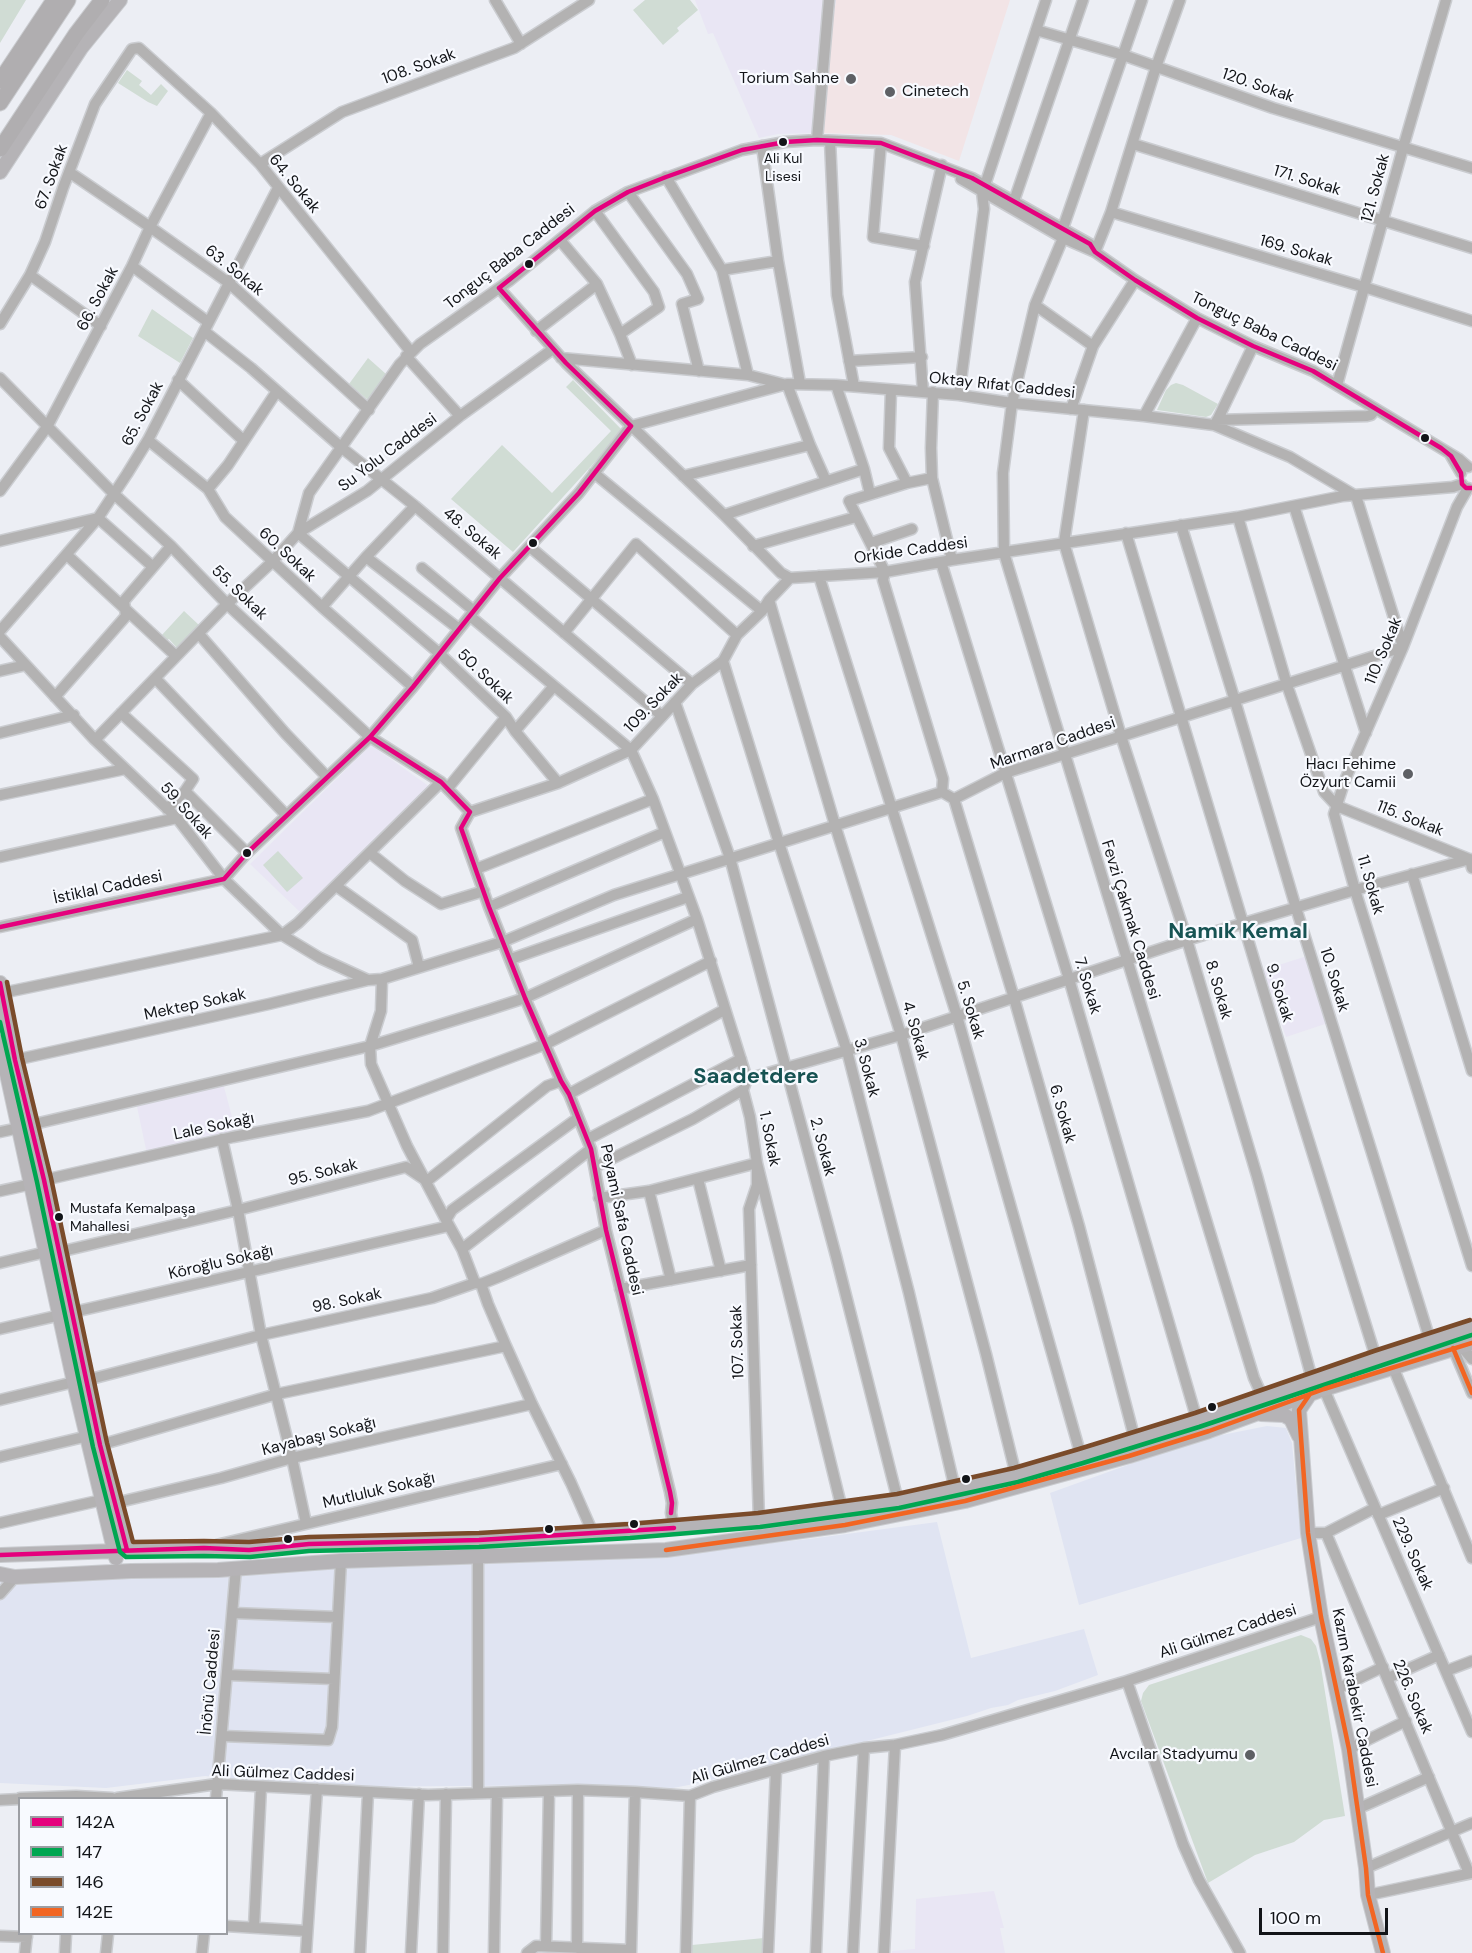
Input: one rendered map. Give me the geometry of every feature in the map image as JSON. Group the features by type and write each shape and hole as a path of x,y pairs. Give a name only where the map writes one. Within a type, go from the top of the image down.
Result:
{"highway":[{"path":"0,81 54,0"},
{"path":"0,103 68,0"},
{"path":"0,149 76,34 102,0"}],"main road":[{"path":"0,75 47,0"},
{"path":"0,172 81,48 120,0"},
{"path":"1,988 6,1060"},
{"path":"0,1042 38,1182 80,1381 88,1436 108,1501"},
{"path":"0,1556 120,1555 204,1548 249,1550 309,1544 479,1540 759,1521 843,1509 955,1489 1016,1475 1197,1420 1312,1379 1472,1327"},
{"path":"0,1574 20,1576 236,1568 341,1561 666,1550 845,1525 965,1501 1129,1456 1209,1431 1324,1389 1462,1346"},
{"path":"80,1381 100,1445 108,1501 120,1555 131,1571"},
{"name":"Kazım Karabekir Caddesi","path":"1310,1394 1299,1410 1308,1533 1321,1617 1349,1749 1368,1895 1383,1953"},
{"path":"1257,1413 1291,1419 1302,1447"},
{"path":"691,1546 685,1539 692,1534 757,1529 780,1518"},
{"path":"603,1552 612,1548 664,1541 672,1534 674,1528"},
{"path":"218,1549 236,1568"},
{"path":"20,1576 51,1568 110,1566 120,1555"}],"street":[{"path":"495,0 521,44"},
{"name":"108. Sokak","path":"260,164 342,111 521,44 589,0"},
{"path":"817,140 829,0"},
{"path":"959,395 984,209 984,189 1046,0"},
{"path":"1014,201 1083,0"},
{"name":"Fevzi Çakmak Caddesi","path":"1142,0 1063,233 1035,305 1012,403 1003,474 1004,553 1254,1378 1263,1398"},
{"path":"1095,252 1111,212 1156,67 1180,0"},
{"name":"121. Sokak","path":"1337,385 1402,148 1446,0"},
{"name":"120. Sokak","path":"1036,30 1123,56 1273,108 1472,168"},
{"name":"64. Sokak","path":"139,48 211,113 260,164 460,416"},
{"name":"67. Sokak","path":"0,324 30,275 45,242 95,104 132,49 139,48"},
{"name":"66. Sokak","path":"0,491 47,427 211,113"},
{"name":"Tonguç Baba Caddesi","path":"298,533 309,493 409,354 500,288 595,211 628,192 742,150 785,142 817,140 881,143 942,165 1095,252 1134,280 1197,318 1313,371 1337,385 1459,459 1467,476"},
{"path":"830,141 837,295 854,386"},
{"path":"881,143 873,237 924,246"},
{"name":"171. Sokak","path":"1133,144 1472,248"},
{"path":"762,146 778,261 801,383"},
{"name":"7. Sokak","path":"942,165 915,282 921,357 928,392 932,478 946,561 1005,773 1069,979 1197,1420"},
{"name":"63. Sokak","path":"69,172 229,283 369,410"},
{"path":"666,177 722,270 748,375"},
{"name":"65. Sokak","path":"0,631 98,518 114,494 148,440 279,188"},
{"name":"Tonguç Baba Caddesi","path":"984,189 1014,201 1063,233"},
{"path":"628,192 687,274 698,299 682,304 699,371"},
{"path":"595,211 654,292 659,307 620,334"},
{"name":"169. Sokak","path":"1111,212 1472,321"},
{"path":"560,240 597,284 632,365"},
{"path":"722,270 778,261"},
{"name":"48. Sokak","path":"132,266 206,326 342,448 415,506 662,716"},
{"path":"30,275 101,326"},
{"path":"1071,409 1093,346 1134,280"},
{"path":"536,331 597,284"},
{"path":"500,288 561,358 724,514 781,573 790,578"},
{"path":"1035,305 1093,346"},
{"path":"1144,416 1197,318"},
{"path":"1253,345 1216,422 1367,416 1375,410"},
{"name":"Su Yolu Caddesi","path":"95,740 298,533 367,491 460,416 553,349"},
{"path":"849,361 921,357"},
{"path":"561,358 748,375 787,384 826,481"},
{"name":"55. Sokak","path":"0,378 227,604 370,737 445,785 470,812"},
{"path":"178,380 244,441"},
{"name":"Oktay Rıfat Caddesi","path":"631,426 787,384 928,392 1012,403 1216,422 1290,457 1356,496"},
{"path":"836,385 864,469 870,495"},
{"path":"891,390 889,448 907,483"},
{"path":"208,489 228,465 277,391"},
{"path":"1064,543 1084,410"},
{"path":"224,879 286,815 370,737 500,578 594,473 631,426"},
{"name":"60. Sokak","path":"148,440 208,489 225,517 272,562 413,687"},
{"path":"683,476 810,445"},
{"path":"724,514 864,469"},
{"path":"594,473 762,611"},
{"name":"Orkide Caddesi","path":"790,578 885,572 1238,517 1343,496 1453,487 1467,476"},
{"name":"110. Sokak","path":"1337,806 1403,647 1467,476"},
{"path":"932,478 907,483 849,501 885,572 883,580 944,779 942,792"},
{"path":"1356,496 1403,647"},
{"path":"322,607 366,556 415,506"},
{"path":"1294,506 1366,733"},
{"path":"753,546 856,517"},
{"name":"11. Sokak","path":"1238,517 1287,685 1324,792 1337,806 1334,814 1355,890 1472,1266"},
{"path":"0,541 98,518 152,566"},
{"name":"10. Sokak","path":"1181,525 1430,1341"},
{"path":"871,543 912,529"},
{"name":"50. Sokak","path":"298,533 439,653 506,717 558,783"},
{"name":"9. Sokak","path":"1126,533 1180,718 1376,1358"},
{"name":"8. Sokak","path":"1064,543 1121,736 1187,940 1257,1176 1312,1379"},
{"path":"564,633 636,544 737,635"},
{"path":"56,697 126,616 124,601 171,546"},
{"path":"530,547 692,684"},
{"path":"67,555 176,656"},
{"path":"366,556 459,629"},
{"path":"422,568 554,686 631,750"},
{"name":"5. Sokak","path":"819,576 957,1017 1081,1456"},
{"name":"109. Sokak","path":"470,812 558,783 631,750 692,684 723,661 737,635 762,611 790,578"},
{"name":"4. Sokak","path":"769,600 835,825 901,1035 1016,1475"},
{"path":"199,634 285,733 327,777"},
{"name":"59. Sokak","path":"0,638 95,740 177,818 224,879 282,935 320,958 368,980"},
{"name":"Marmara Caddesi","path":"954,799 1005,773 1403,647"},
{"name":"3. Sokak","path":"723,661 847,1051 909,1293 955,1489"},
{"path":"0,671 26,665"},
{"path":"155,678 286,815"},
{"path":"515,730 554,686"},
{"name":"2. Sokak","path":"675,702 730,858 898,1500"},
{"path":"121,713 193,779 185,791 167,808"},
{"path":"0,733 74,715"},
{"path":"1,988 282,935 298,923 445,785 506,717"},
{"name":"1. Sokak","path":"631,750 682,873 741,1059 757,1163 843,1509"},
{"path":"0,795 125,769"},
{"path":"185,791 247,853"},
{"path":"682,873 942,792 954,799"},
{"name":"6. Sokak","path":"954,799 1079,1226 1135,1440"},
{"path":"476,869 653,800"},
{"name":"115. Sokak","path":"1337,806 1471,862"},
{"name":"Peyami Safa Caddesi","path":"470,812 460,828 502,942 589,1144 606,1230 670,1492 674,1528"},
{"path":"0,857 177,818"},
{"path":"489,908 665,832"},
{"path":"370,853 405,881 441,904 484,891"},
{"path":"595,1167 693,1119 745,1085 785,1068 901,1035 1187,940 1412,874 1471,862"},
{"name":"Mektep Sokak","path":"6,1060 269,1004 368,980 382,979 502,942 614,895 682,873"},
{"path":"1412,874 1472,1071"},
{"name":"İstiklal Caddesi","path":"0,927 224,879"},
{"path":"336,886 412,940 419,967"},
{"path":"511,959 688,897"},
{"path":"0,1132 370,1046 525,998 697,919"},
{"name":"Lale Sokağı","path":"0,1191 222,1139 368,1111 546,1044 711,961"},
{"path":"382,979 381,1011 370,1046 371,1064 407,1146 427,1181 488,1304 593,1533"},
{"path":"569,1094 724,1010"},
{"path":"462,1250 589,1144 741,1059"},
{"path":"427,1181 547,1086 561,1081"},
{"path":"447,1223 452,1210 578,1118"},
{"path":"222,1139 238,1210 261,1335 277,1394 306,1523"},
{"path":"599,1198 649,1191 757,1163"},
{"name":"107. Sokak","path":"757,1163 757,1185 749,1209 759,1521"},
{"name":"95. Sokak","path":"0,1263 238,1210 406,1167 427,1181"},
{"path":"698,1179 721,1270"},
{"path":"649,1191 670,1280"},
{"name":"Köroğlu Sokağı","path":"0,1329 250,1272 447,1223"},
{"name":"98. Sokak","path":"0,1400 261,1335 432,1298 478,1283 606,1230"},
{"path":"620,1289 751,1265"},
{"path":"100,1445 277,1394 506,1346"},
{"path":"1462,1346 1472,1359"},
{"path":"1462,1346 1472,1393"},
{"path":"1393,1367 1472,1558"},
{"name":"229. Sokak","path":"1324,1389 1472,1731"},
{"name":"Kayabaşı Sokağı","path":"0,1522 221,1479 292,1458 532,1404"},
{"path":"0,1457 88,1436"},
{"name":"Mutluluk Sokağı","path":"204,1548 562,1464"},
{"path":"1308,1533 1326,1533 1376,1512 1444,1488"},
{"path":"654,1529 671,1513"},
{"name":"226. Sokak","path":"1326,1533 1470,1873"},
{"path":"478,1557 478,1793"},
{"path":"222,1736 328,1740 332,1727 341,1561"},
{"name":"İnönü Caddesi","path":"216,1797 236,1568"},
{"path":"0,1594 20,1576"},
{"path":"233,1613 337,1617"},
{"name":"Ali Gülmez Caddesi","path":"124,1797 217,1784 419,1794 578,1790 690,1796 713,1787 824,1756 942,1735 1127,1681 1321,1617"},
{"path":"1337,1689 1439,1655"},
{"path":"1446,1671 1472,1661"},
{"path":"227,1675 334,1679"},
{"path":"1127,1681 1183,1844 1199,1880 1240,1953"},
{"path":"1349,1749 1406,1721"},
{"path":"884,1953 895,1745"},
{"path":"853,1953 864,1748"},
{"path":"816,1953 824,1756"},
{"path":"768,1953 776,1770"},
{"path":"1357,1809 1429,1777"},
{"path":"254,1927 261,1786"},
{"path":"306,1953 317,1789"},
{"path":"577,1947 578,1790"},
{"path":"546,1946 549,1791"},
{"path":"360,1953 368,1792"},
{"path":"527,1953 536,1946 631,1951 635,1792"},
{"path":"494,1953 497,1793"},
{"path":"411,1953 419,1794"},
{"path":"443,1953 446,1794"},
{"path":"686,1953 690,1796"},
{"path":"0,1800 18,1798"},
{"path":"1366,1868 1472,1823"},
{"path":"1368,1895 1470,1873"},
{"path":"228,1926 307,1931"},
{"path":"0,1936 27,1935 25,1953"},
{"path":"65,1953 66,1935"},
{"path":"106,1953 108,1935"},
{"path":"202,1953 204,1935"}],"shaded area":[{"path":"0,0 26,0 0,43"},
{"path":"645,0 690,0 698,10 677,28 679,31 663,45 633,10"},
{"path":"695,0 836,0 816,133 778,134 759,138 713,33 708,34"},
{"path":"836,0 1010,0 959,161 891,135 816,133"},
{"path":"127,70 142,81 139,85 151,95 161,84 168,91 157,106 118,83"},
{"path":"152,309 193,338 180,363 138,336"},
{"path":"368,358 386,374 368,400 349,384"},
{"path":"573,380 623,431 513,552 451,499 502,445 552,493 611,431 566,387"},
{"path":"1176,383 1218,404 1211,415 1206,417 1157,410 1166,390"},
{"path":"184,611 199,625 178,649 169,639 166,641 161,636"},
{"path":"371,745 430,787 300,912 250,864"},
{"path":"278,851 303,878 287,892 263,865"},
{"path":"1307,956 1328,1023 1286,1037 1263,970"},
{"path":"223,1083 236,1132 147,1154 136,1102"},
{"path":"1267,1426 1286,1428 1292,1443 1301,1538 1079,1605 1050,1493 1197,1440"},
{"path":"937,1522 971,1658 1084,1629 1098,1675 1055,1691 967,1716 673,1788 588,1785 330,1787 205,1776 106,1788 0,1783 0,1581 656,1556"},
{"name":"Avcılar Stadyumu","path":"1301,1635 1311,1639 1316,1646 1320,1661 1345,1816 1324,1820 1294,1842 1255,1855 1208,1883 1141,1701 1143,1693 1149,1685"},
{"path":"994,1891 1004,1928 1000,1928 1005,1953 892,1953 892,1951 915,1949 916,1899"},
{"path":"764,1938 764,1953 692,1953 692,1945"}],"transit line":[{"name":"142A","path":"499,288 595,211 628,192 666,177 742,150 785,142 817,140 881,143 972,178 1090,244 1095,252 1135,280 1197,318 1253,346 1313,371 1441,448 1451,456 1461,473 1462,484 1466,488 1472,488"},
{"name":"142A","path":"499,288 566,363 631,426"},
{"name":"142A","path":"0,927 224,879 247,853 370,737 500,578 579,493 631,426"},
{"name":"142A","path":"370,737 441,782 470,812 461,828 489,907 525,998 561,1081 569,1094 591,1149 606,1230 670,1492 671,1513"},
{"name":"146","path":"7,982 107,1443 133,1542 249,1542 309,1537 479,1533 629,1524 758,1513 897,1494 1014,1468 1079,1449 1195,1413 1470,1320"},
{"name":"142A","path":"0,983 100,1445 127,1550"},
{"name":"147","path":"0,1022 37,1182 93,1447 120,1552 126,1557 250,1557 309,1551 479,1547 630,1538 760,1527 899,1508 1018,1482 1083,1463 1199,1427 1472,1335"},
{"name":"142E","path":"666,1550 845,1525 965,1501 1129,1456 1209,1431 1324,1389 1472,1343"},
{"name":"142E","path":"1453,1348 1472,1393"},
{"name":"142E","path":"1310,1394 1299,1410 1308,1533 1321,1617 1349,1749 1368,1895 1383,1953"},
{"name":"142A","path":"0,1555 204,1548 249,1550 309,1544 479,1540 674,1528"}],"place":[{"name":"Torium Sahne","path":"851,79"},
{"name":"Cinetech","path":"890,92"},
{"name":"Ali Kul Lisesi","path":"783,142"},
{"name":"Hacı Fehime Özyurt Camii","path":"1408,774"},
{"name":"Mustafa Kemalpaşa Mahallesi","path":"59,1217"},
{"name":"Avcılar Stadyumu","path":"1250,1755"}],"district":[{"name":"Namık Kemal","path":"1238,932"},
{"name":"Saadetdere","path":"756,1077"}]}
